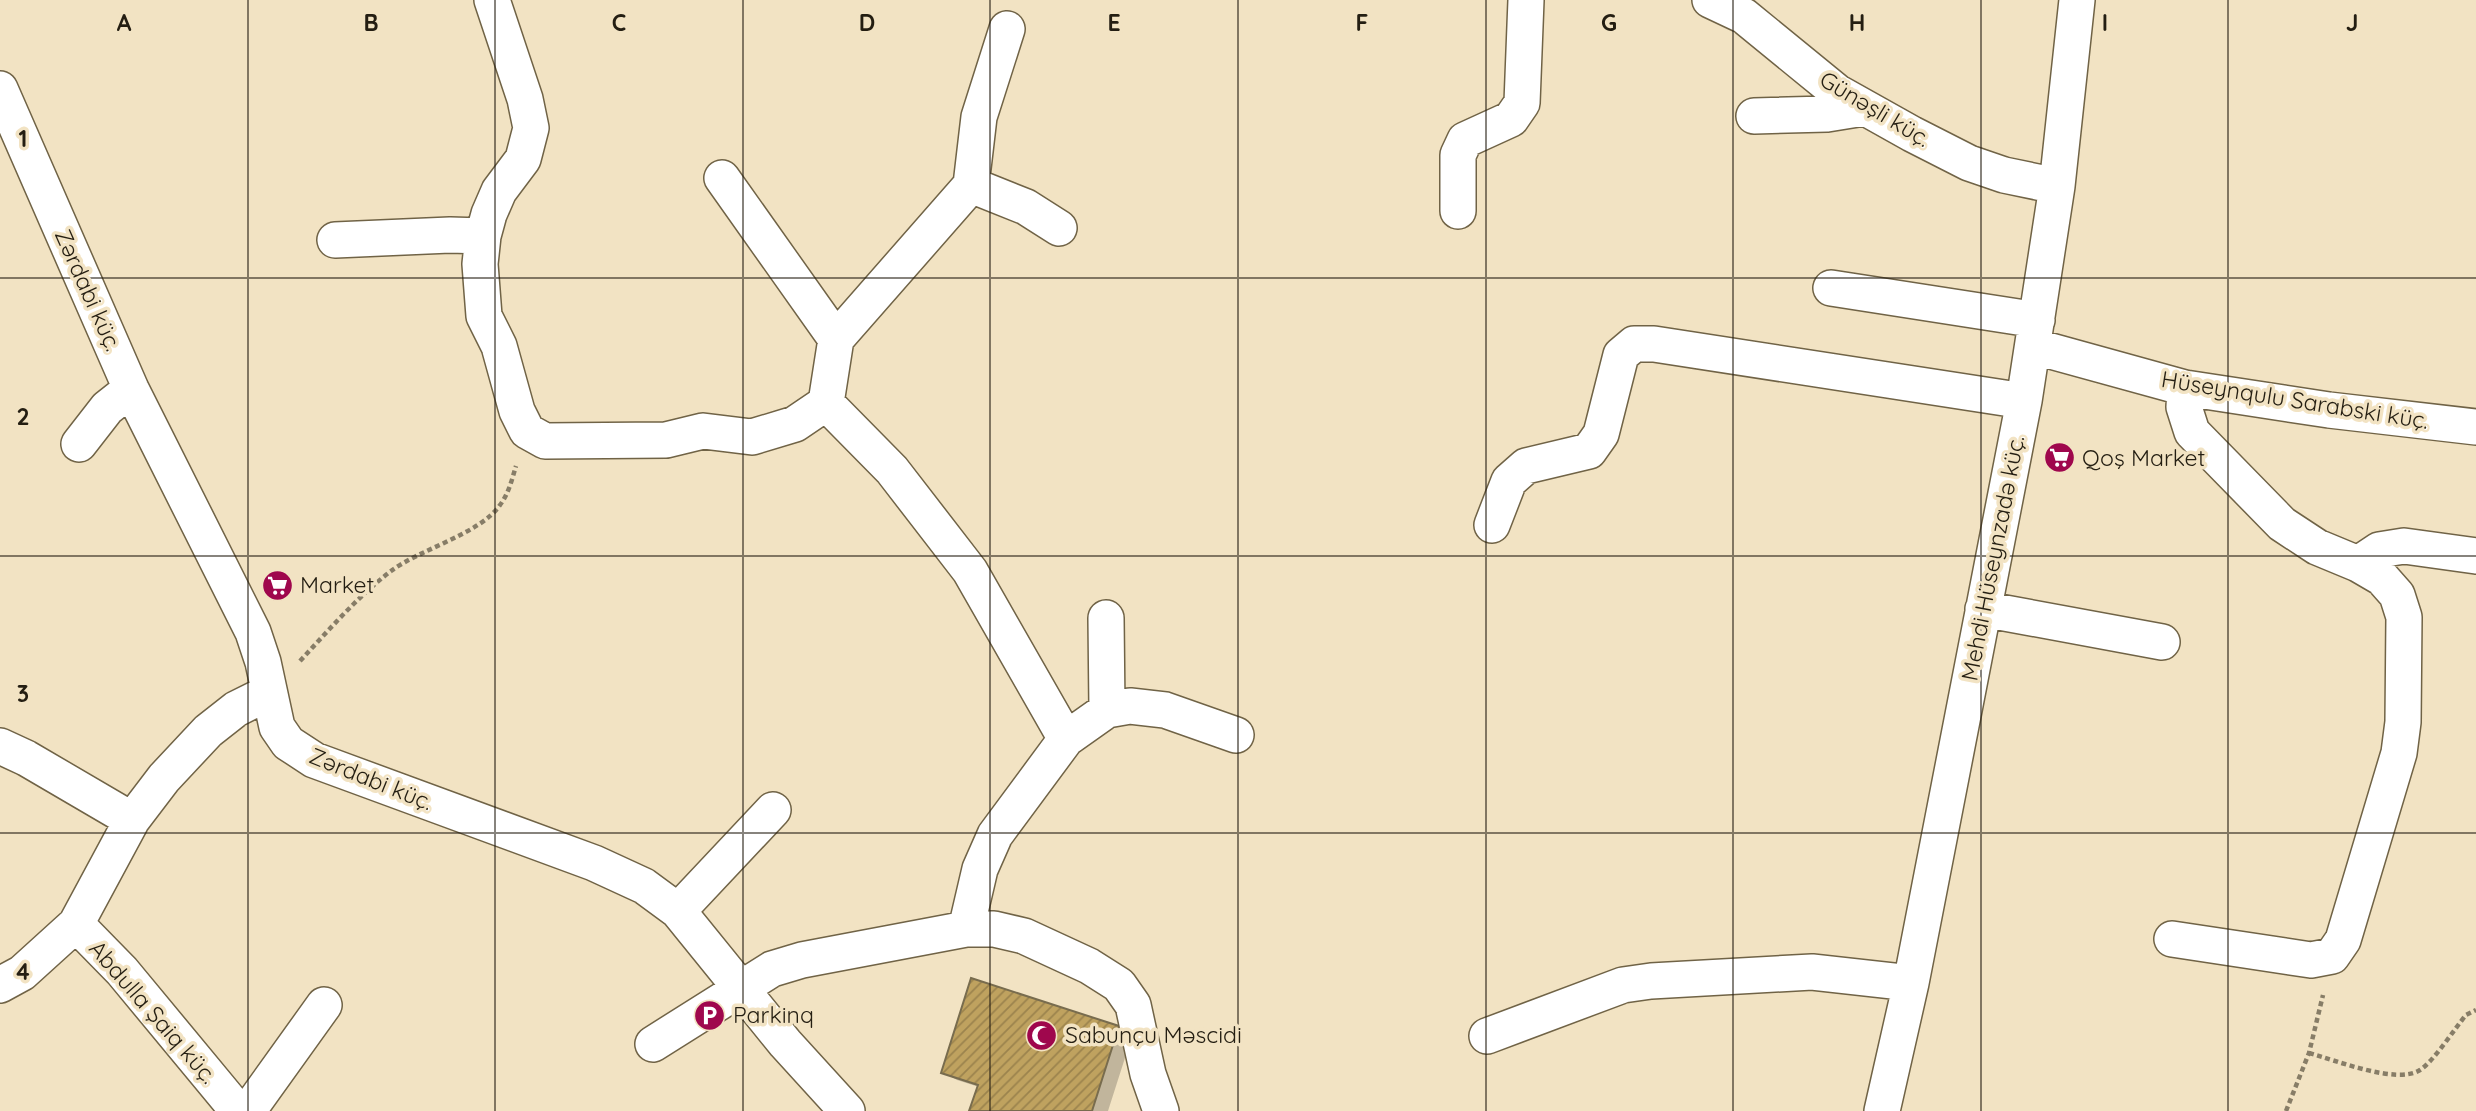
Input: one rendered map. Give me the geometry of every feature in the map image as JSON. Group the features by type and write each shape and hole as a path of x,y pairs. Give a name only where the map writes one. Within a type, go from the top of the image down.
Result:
{"street":[{"path":"492,0 525,99 531,128 523,159 499,191 483,236 480,264 484,316 499,346 516,411 527,431 545,441 666,440 704,431 752,437 795,424 826,403 836,339 971,185 979,117 1007,29"},
{"path":"1458,211 1458,155 1465,140 1511,118 1522,103 1526,0"},
{"name":"Günəşli küç.","path":"1710,0 1744,16 1837,92 1864,108 1969,163 2004,175 2057,186"},
{"name":"Mehdi Hüseynzadə küç.","path":"1882,1111 1910,983 2024,401 2057,186 2077,0"},
{"name":"Zərdabi küç.","path":"0,89 131,389 253,632 277,727 288,743 314,760 594,863 644,886 678,911 742,987 785,1044 847,1111"},
{"path":"1754,116 1827,114 1864,108"},
{"path":"722,178 836,339"},
{"path":"971,185 1026,207 1059,228"},
{"path":"335,240 483,236"},
{"name":"Hüseynqulu Sarabski küç.","path":"1831,288 2035,333 2185,388 2329,410 2476,427"},
{"path":"1492,525 1509,481 1526,466 1589,451 1601,434 1621,355 1634,344 1654,344 2024,401"},
{"path":"2172,939 2311,960 2332,956 2343,940 2376,834 2399,753 2403,722 2404,617 2397,595 2382,578 2358,564 2317,547 2282,524 2193,432 2184,407 2185,388"},
{"path":"79,444 107,408 131,389"},
{"path":"826,403 892,470 971,571 1066,739"},
{"path":"2358,564 2379,550 2404,546 2476,556"},
{"path":"1983,609 2162,642"},
{"path":"1106,618 1107,710"},
{"path":"76,924 132,820 164,778 208,731 236,709 268,693"},
{"path":"967,929 980,869 995,835 1066,739 1107,710 1130,706 1165,710 1236,735"},
{"path":"0,746 26,758 132,820"},
{"path":"678,911 773,810"},
{"name":"Abdulla Şaiq küç.","path":"0,985 22,973 76,924 122,971 238,1111"},
{"path":"653,1044 772,969 802,960 967,929 994,929 1024,936 1089,966 1119,985 1133,1005 1148,1074 1161,1111"},
{"path":"1487,1036 1623,985 1651,981 1812,972 1910,983"},
{"path":"248,1111 324,1005"}],"path":[{"path":"268,693 366,592 394,568 476,525 499,507 509,490 527,431"},
{"path":"2286,1111 2309,1053 2332,956"},
{"path":"2309,1053 2394,1075 2409,1075 2422,1069 2466,1015 2476,1010"}],"building":[{"path":"971,978 1119,1026 1092,1111 969,1111 978,1085 941,1073"}],"place":[{"name":"Qoş Market","path":"2059,458"},
{"name":"Market","path":"277,585"},
{"name":"Parkinq","path":"710,1015"},
{"name":"Sabunçu Məscidi","path":"1042,1035"}]}
